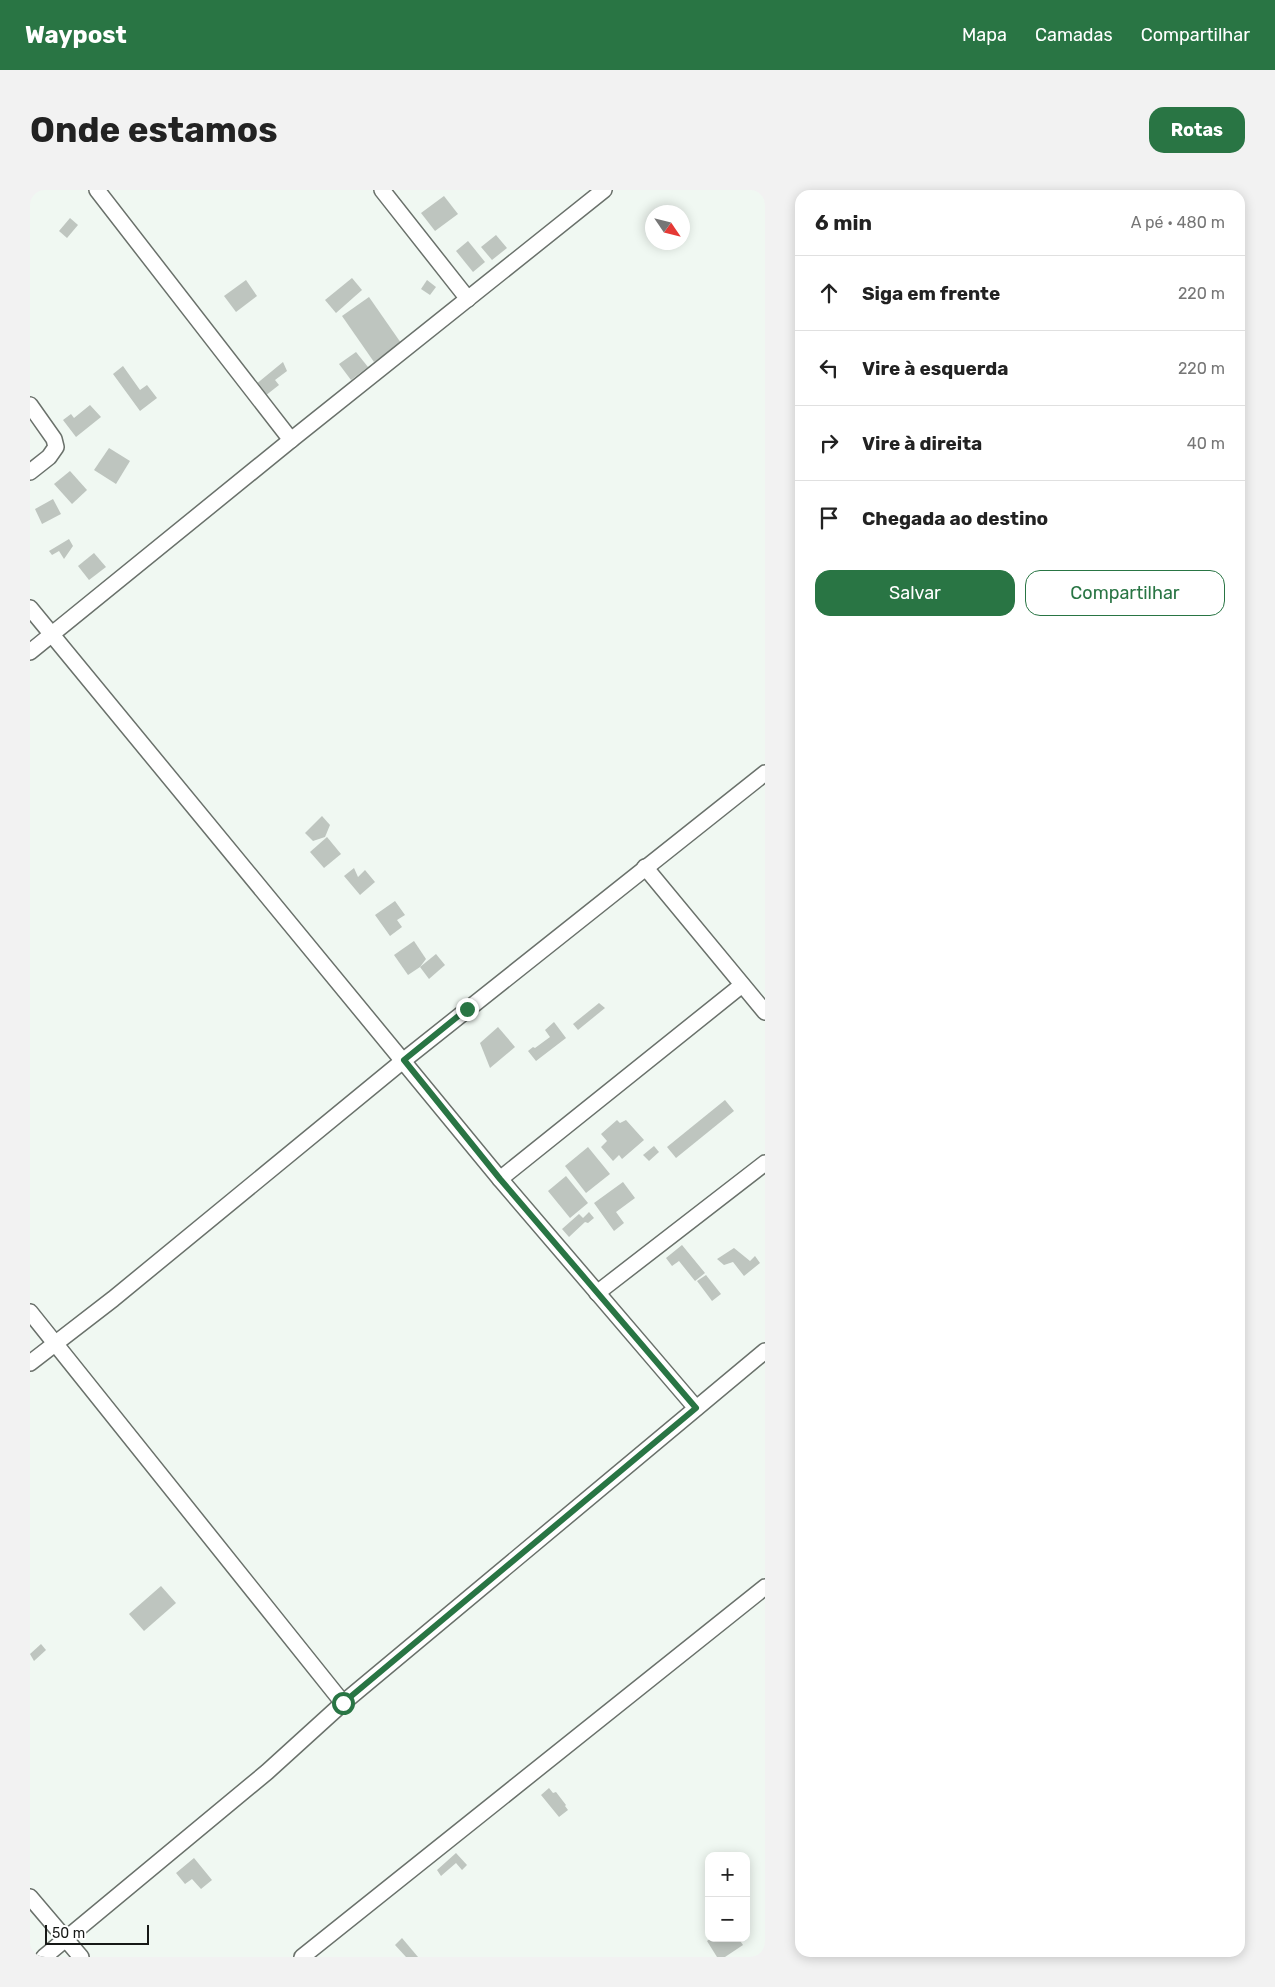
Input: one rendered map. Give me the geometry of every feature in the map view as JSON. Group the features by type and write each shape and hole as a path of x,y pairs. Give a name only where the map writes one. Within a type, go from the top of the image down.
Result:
{"street":[{"path":"97,190 291,440"},
{"path":"382,190 468,299"},
{"path":"30,652 291,440 604,190"},
{"path":"30,405 54,438 56,447 49,457 30,472"},
{"path":"30,608 404,1060 500,1179 696,1408"},
{"path":"30,1363 113,1299 404,1060 765,773"},
{"path":"645,867 765,1012"},
{"path":"500,1179 742,985"},
{"path":"597,1292 765,1163"},
{"path":"30,1312 343,1703"},
{"path":"44,1957 267,1772 343,1703 765,1351"},
{"path":"302,1957 765,1587"},
{"path":"30,1896 81,1957"}],"building":[{"path":"444,196 458,214 435,231 421,213"},
{"path":"70,218 78,225 67,238 59,231"},
{"path":"496,235 507,248 492,260 481,247"},
{"path":"468,241 485,262 473,272 456,251"},
{"path":"352,278 362,290 336,313 325,300"},
{"path":"246,280 257,296 236,312 224,296"},
{"path":"427,280 436,287 430,295 421,289"},
{"path":"369,297 401,343 374,362 342,316"},
{"path":"356,352 368,367 351,380 339,364"},
{"path":"283,362 287,371 275,380 279,385 265,396 255,385"},
{"path":"123,366 140,390 147,385 157,398 140,411 113,374"},
{"path":"90,405 101,417 76,437 63,420 71,414 74,418"},
{"path":"109,448 130,461 116,484 94,470"},
{"path":"70,471 87,490 72,504 54,484"},
{"path":"53,499 61,514 42,524 35,509"},
{"path":"69,539 73,546 64,559 59,551 52,555 49,551"},
{"path":"94,553 106,567 89,580 78,566"},
{"path":"322,816 330,825 325,837 313,841 305,833"},
{"path":"327,837 341,854 324,868 310,852"},
{"path":"354,868 358,877 365,870 375,882 360,895 344,876"},
{"path":"395,901 405,915 397,920 402,927 390,936 375,915"},
{"path":"414,941 426,959 420,967 408,975 394,955"},
{"path":"436,954 445,965 429,979 420,967"},
{"path":"599,1003 605,1008 578,1030 573,1024"},
{"path":"554,1022 566,1038 536,1061 528,1051 550,1037 545,1030"},
{"path":"498,1027 515,1047 490,1068 480,1043"},
{"path":"725,1100 734,1111 676,1158 667,1147"},
{"path":"617,1120 620,1123 626,1120 644,1140 622,1159 619,1155 613,1161 601,1147 607,1141 601,1134"},
{"path":"654,1146 659,1152 649,1161 643,1155"},
{"path":"588,1147 610,1174 586,1193 565,1166"},
{"path":"566,1176 588,1203 570,1218 548,1191"},
{"path":"623,1182 635,1198 616,1212 624,1223 614,1231 594,1203"},
{"path":"589,1212 594,1218 588,1223 585,1222 569,1237 562,1229 579,1214 583,1218"},
{"path":"682,1245 705,1273 695,1281 679,1261 672,1266 666,1258"},
{"path":"734,1248 750,1261 755,1256 760,1263 744,1276 733,1262 724,1265 717,1259"},
{"path":"706,1275 721,1294 712,1301 697,1281"},
{"path":"161,1586 176,1603 144,1631 129,1614"},
{"path":"41,1644 46,1650 34,1661 30,1654"},
{"path":"549,1788 553,1793 556,1792 568,1810 559,1817 541,1795"},
{"path":"456,1853 467,1865 462,1870 456,1863 441,1876 437,1870"},
{"path":"194,1858 212,1880 201,1889 192,1879 185,1884 176,1873"},
{"path":"402,1938 418,1957 406,1957 395,1945"},
{"path":"708,1942 741,1942 743,1945 725,1957 717,1957"}],"route":[{"path":"343,1703 696,1408 500,1179 404,1060 467,1009"}]}
